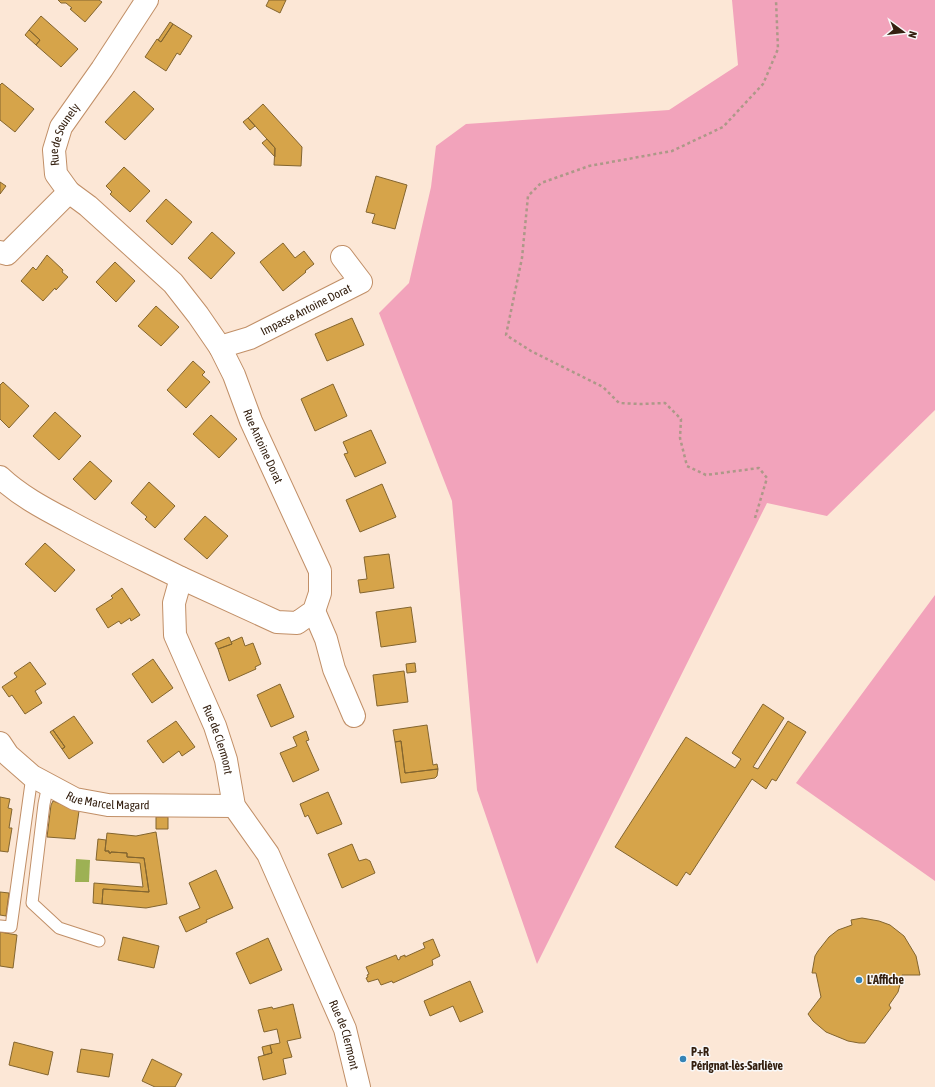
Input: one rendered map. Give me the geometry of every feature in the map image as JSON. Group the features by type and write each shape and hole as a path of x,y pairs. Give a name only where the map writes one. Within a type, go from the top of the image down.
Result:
{"street":[{"name":"Rue de Sounely","path":"69,192 56,174 54,150 61,127 102,69 147,0"},
{"path":"0,252 7,254 69,192"},
{"name":"Rue Antoine Dorat","path":"69,192 88,206 173,283 198,315 220,347 234,375 251,421 294,511 320,571 320,593 314,611"},
{"name":"Impasse Antoine Dorat","path":"220,347 250,338 361,282 342,257"},
{"path":"0,477 38,505 78,526 181,578 277,622 297,624 314,611 326,639 334,669 354,716"},
{"name":"Rue de Clermont","path":"181,578 174,603 175,635 215,726 226,760 234,806 268,854 345,1029 359,1087"},
{"name":"Rue Marcel Magard","path":"0,744 8,755 40,780 75,798 108,805 234,806"}],"lane":[{"path":"0,926 11,927 40,780"},
{"path":"40,780 44,804 32,903 59,928 99,941"}],"path":[{"path":"754,518 767,478 759,468 706,476 687,466 680,438 681,419 665,403 619,403 603,388 531,352 506,335 522,258 528,196 541,183 589,166 672,151 723,127 763,84 778,49 776,0"}],"shaded area":[{"path":"732,0 935,0 935,410 827,516 767,503 537,964 477,790 452,501 379,313 409,283 431,187 436,146 466,124 669,110 738,65"},
{"path":"935,595 935,881 796,783"},
{"path":"76,859 90,860 89,882 75,882"}],"building":[{"path":"58,0 99,0 102,2 85,22 70,9 72,8 66,3 61,3"},
{"path":"269,0 286,0 280,13 266,6"},
{"path":"41,16 78,49 61,67 36,45 40,40 29,30"},
{"path":"170,22 173,24 161,42 158,40"},
{"path":"173,24 192,36 180,55 177,53 166,71 145,57 157,39 161,42"},
{"path":"29,30 40,40 36,45 25,35"},
{"path":"2,83 34,109 15,132 0,120 0,85"},
{"path":"134,91 154,109 125,140 105,122"},
{"path":"263,104 302,147 301,166 274,165 275,148 248,118"},
{"path":"248,118 255,126 250,130 243,122"},
{"path":"267,139 275,148 275,157 262,143"},
{"path":"124,167 150,191 130,212 110,194 112,192 106,186"},
{"path":"376,176 407,185 395,229 372,223 375,214 366,212"},
{"path":"0,182 6,186 0,194"},
{"path":"166,199 192,222 172,245 146,221"},
{"path":"212,232 235,253 211,279 188,258"},
{"path":"283,243 295,258 304,251 314,264 283,291 260,262"},
{"path":"47,255 63,270 62,272 68,277 43,301 21,281 33,267 36,270"},
{"path":"115,262 135,281 116,302 96,282"},
{"path":"156,306 179,327 161,346 138,326"},
{"path":"352,318 364,345 327,361 315,334"},
{"path":"193,361 205,372 202,375 210,382 186,408 167,390"},
{"path":"3,382 29,406 9,428 0,419 0,385"},
{"path":"333,384 347,416 315,431 301,399"},
{"path":"55,412 81,436 59,460 33,436"},
{"path":"211,415 237,439 219,458 193,434"},
{"path":"371,430 386,463 355,477 344,454 348,453 343,442"},
{"path":"90,461 112,481 95,500 73,479"},
{"path":"149,482 175,506 155,528 145,519 147,517 131,503"},
{"path":"382,484 396,517 360,532 346,500"},
{"path":"205,516 228,536 207,559 184,539"},
{"path":"45,543 75,570 55,592 25,564"},
{"path":"389,554 394,588 360,593 358,580 367,579 364,557"},
{"path":"122,588 140,615 131,621 130,618 121,624 119,621 108,628 96,609 113,598 111,596"},
{"path":"411,607 416,642 381,647 376,612"},
{"path":"229,637 232,644 218,649 215,643"},
{"path":"242,637 245,646 253,643 261,664 255,667 256,669 229,681 218,649 232,644 231,642"},
{"path":"153,659 173,688 152,703 132,674"},
{"path":"30,662 46,684 35,691 42,703 25,714 12,695 9,697 2,687 17,677 14,673"},
{"path":"415,663 416,672 407,673 406,664"},
{"path":"404,671 408,702 377,706 373,675"},
{"path":"280,684 294,717 271,727 257,695"},
{"path":"763,704 784,718 753,767 758,769 788,721 806,732 776,781 772,779 766,789 752,779 690,875 686,872 677,886 615,847 686,737 735,768 741,759 732,753"},
{"path":"74,716 93,743 69,759 62,749 65,747 53,730"},
{"path":"176,721 195,747 182,756 179,751 163,763 147,741"},
{"path":"427,725 433,765 437,764 438,769 405,773 401,741 395,742 393,730"},
{"path":"53,730 65,747 62,749 50,732"},
{"path":"306,731 309,740 306,741 319,770 293,782 280,753 297,746 293,737"},
{"path":"401,741 405,773 438,769 437,776 435,778 401,783 395,742"},
{"path":"328,792 342,824 317,834 308,815 305,817 300,804"},
{"path":"0,797 10,799 8,808 12,809 9,828 12,828 8,852 0,851"},
{"path":"53,801 79,811 75,839 47,837 51,805"},
{"path":"156,817 168,817 168,829 156,829"},
{"path":"156,832 167,904 146,908 102,904 103,889 149,892 144,858 127,857 127,853 109,853 109,851 105,851 107,833 136,836"},
{"path":"98,839 106,840 105,851 109,851 109,853 127,853 127,857 144,858 149,892 103,889 102,904 93,903 94,883 143,887 140,863 96,860"},
{"path":"352,844 359,861 366,859 370,861 375,873 342,888 328,854"},
{"path":"216,870 233,908 206,920 207,922 186,932 179,917 200,908 189,883"},
{"path":"0,892 9,893 6,916 0,915"},
{"name":"L'Affiche","path":"862,918 879,921 890,925 904,936 916,956 920,975 902,975 898,992 889,1005 891,1008 865,1043 859,1043 848,1041 826,1032 813,1021 808,1014 821,997 816,973 812,973 815,956 829,937 838,930 852,925 851,920"},
{"path":"0,932 17,935 13,968 0,966"},
{"path":"123,937 159,946 154,968 118,960"},
{"path":"268,938 282,970 250,984 236,953"},
{"path":"433,939 440,956 432,960 433,965 393,983 392,981 381,985 378,979 368,982 366,978 369,974 366,967 396,955 398,960 400,957 405,955 405,957 425,948 423,943"},
{"path":"470,981 483,1012 460,1022 453,1006 430,1016 424,1001"},
{"path":"293,1004 301,1038 287,1041 292,1057 283,1059 286,1074 263,1080 258,1057 272,1053 270,1045 280,1043 277,1029 264,1032 258,1010 272,1007 273,1009"},
{"path":"14,1042 53,1052 48,1075 9,1065"},
{"path":"270,1045 272,1053 264,1055 262,1047"},
{"path":"81,1049 113,1054 109,1077 77,1072"},
{"path":"152,1059 182,1074 175,1087 155,1087 142,1081"}],"place":[{"name":"L'Affiche","path":"859,980"},
{"name":"P+R Pérignat-lès-Sarliève","path":"683,1059"}]}
